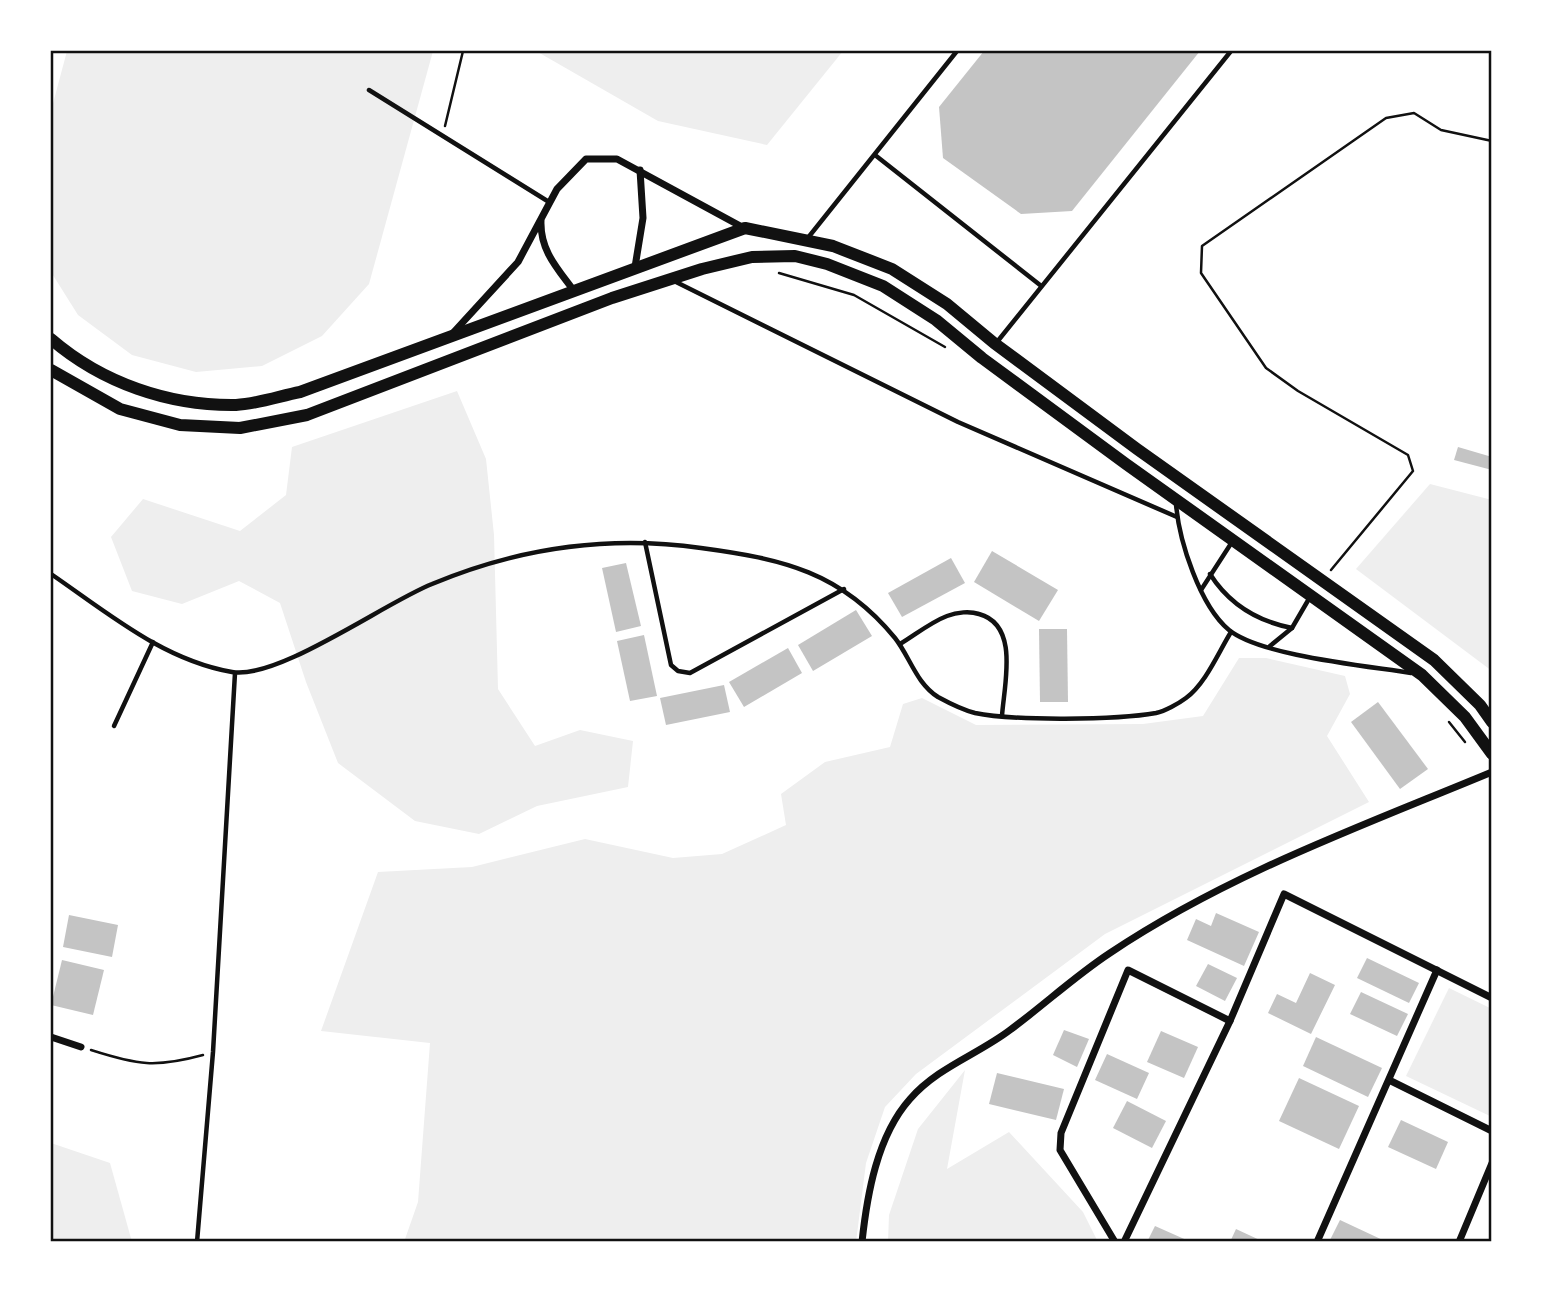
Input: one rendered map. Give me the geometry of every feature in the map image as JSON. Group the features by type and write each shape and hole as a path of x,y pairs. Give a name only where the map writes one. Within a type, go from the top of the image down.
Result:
{"main road":[{"path":"51,339 73,358 128,387 184,402 239,405 300,392 745,228 807,239 892,269 947,304 1010,355 1434,660 1480,705 1492,722"},
{"path":"51,370 120,409 180,425 240,428 307,415 670,279 752,257 795,256 827,264 883,286 936,320 1175,500 1422,675 1465,718 1492,754"},
{"path":"452,337 465,354"},
{"path":"998,369 1010,355"}],"street":[{"path":"452,337 517,262 557,189 586,159 617,159 745,228"},
{"path":"635,267 643,218 640,170"},
{"path":"542,219 541,236 545,251 574,291"},
{"path":"1311,597 1322,581"},
{"path":"862,1242 872,1179 886,1140 909,1100 939,1072 1007,1032 1111,952 1270,863 1492,772"},
{"path":"1124,1242 1230,1021 1283,894 1492,998"},
{"path":"1115,1242 1060,1150 1061,1133 1128,970 1230,1021"},
{"path":"1317,1242 1391,1081 1437,970"},
{"path":"51,1037 81,1047"},
{"path":"1391,1081 1492,1131"},
{"path":"1459,1242 1492,1163"}],"lane":[{"path":"807,239 957,51"},
{"path":"996,344 1040,285 1231,51"},
{"path":"369,90 550,202"},
{"path":"875,155 1040,285"},
{"path":"670,279 958,422 1177,517"},
{"path":"1175,500 1177,517 1201,590 1213,614 1231,632 1285,653 1422,675"},
{"path":"1201,590 1233,541"},
{"path":"51,574 171,654 235,673 255,670 303,653 431,584 512,556 583,544 645,542 702,548 803,570 844,589 872,610 900,644 914,673 935,695 972,713 1002,716 1159,712 1187,697 1204,676 1231,632"},
{"path":"645,542 671,666 678,671 690,673 844,589"},
{"path":"1210,574 1225,596 1237,606 1275,625 1292,628"},
{"path":"1269,647 1292,628 1311,597"},
{"path":"900,644 947,616 971,611 989,617 1004,633 1006,655 1002,716"},
{"path":"114,726 153,642"},
{"path":"197,1242 213,1052 235,673"}],"path":[{"path":"443,136 463,51"},
{"path":"1322,581 1413,471 1408,455 1298,391 1266,368 1201,273 1202,246 1386,118 1414,113 1441,130 1492,141"},
{"path":"81,1047 130,1063 167,1065 213,1052"}],"shaded area":[{"path":"67,51 433,51 369,284 322,336 262,366 196,372 132,355 78,315 51,272 51,111"},
{"path":"536,51 843,51 767,145 658,121"},
{"path":"457,391 486,459 494,535 498,689 535,746 580,730 633,741 628,787 537,806 479,834 415,821 338,763 306,682 280,603 239,581 182,604 132,591 111,537 143,499 240,531 286,495 292,447"},
{"path":"1430,484 1492,500 1492,671 1356,569"},
{"path":"1239,658 1266,658 1345,676 1350,694 1327,736 1369,802 1105,934 916,1074 885,1107 866,1163 856,1242 404,1242 418,1202 430,1043 321,1031 378,872 472,867 585,839 673,858 722,854 786,825 781,794 825,762 890,747 903,704 922,698 976,725 1143,724 1203,716"},
{"path":"1449,988 1492,1009 1492,1117 1406,1076"},
{"path":"965,1070 947,1169 1009,1132 1083,1212 1098,1242 888,1242 889,1215 918,1129"},
{"path":"51,1143 110,1163 132,1242 51,1242"}],"building":[{"path":"984,51 1200,51 1072,211 1021,214 943,158 939,107"},
{"path":"1458,447 1492,457 1492,470 1454,460"},
{"path":"992,551 1058,590 1039,621 974,582"},
{"path":"951,558 965,583 902,617 888,593"},
{"path":"626,563 641,626 616,632 602,568"},
{"path":"856,610 872,636 813,671 798,645"},
{"path":"1039,629 1067,629 1068,702 1040,702"},
{"path":"644,635 657,696 630,701 617,641"},
{"path":"788,648 802,673 744,707 729,682"},
{"path":"724,685 730,712 666,725 660,698"},
{"path":"1378,702 1428,769 1400,789 1351,722"},
{"path":"1216,913 1259,932 1244,966 1187,940 1196,919 1211,926"},
{"path":"69,915 118,925 112,957 63,947"},
{"path":"1367,958 1419,983 1409,1003 1357,978"},
{"path":"62,960 104,970 93,1015 51,1005"},
{"path":"1208,964 1237,978 1225,1001 1196,986"},
{"path":"1310,973 1335,985 1311,1034 1268,1013 1277,994 1296,1003"},
{"path":"1361,992 1408,1014 1397,1036 1350,1014"},
{"path":"1064,1030 1089,1039 1077,1067 1053,1055"},
{"path":"1161,1031 1198,1047 1184,1078 1147,1062"},
{"path":"1316,1037 1382,1068 1368,1097 1303,1066"},
{"path":"1107,1054 1149,1073 1137,1099 1095,1080"},
{"path":"997,1073 1064,1089 1056,1120 989,1104"},
{"path":"1299,1078 1359,1106 1339,1149 1279,1121"},
{"path":"1127,1101 1166,1121 1152,1148 1113,1128"},
{"path":"1401,1120 1448,1142 1436,1169 1388,1147"},
{"path":"1340,1220 1387,1242 1329,1242"},
{"path":"1155,1226 1191,1242 1147,1242"},
{"path":"1236,1229 1264,1242 1230,1242"}]}
